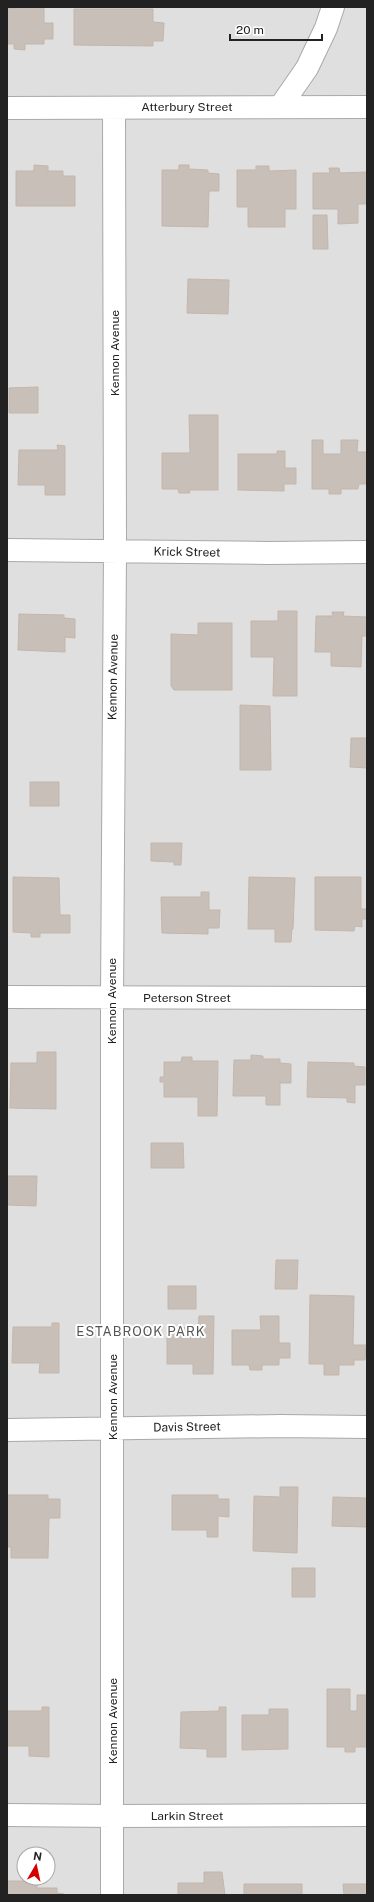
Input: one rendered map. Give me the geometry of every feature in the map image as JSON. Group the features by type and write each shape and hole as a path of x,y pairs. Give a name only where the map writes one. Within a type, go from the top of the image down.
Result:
{"street":[{"path":"280,107 307,68 326,28 333,7"},
{"name":"Atterbury Street","path":"7,108 367,107"},
{"name":"Kennon Avenue","path":"112,1895 112,998 115,551 114,108"},
{"name":"Krick Street","path":"7,550 268,553 367,552"},
{"name":"Peterson Street","path":"7,997 367,998"},
{"name":"Davis Street","path":"7,1430 280,1426 367,1427"},
{"name":"Larkin Street","path":"7,1815 367,1815"}],"shaded area":[{"path":"7,7 367,7 367,1895 7,1895"}],"building":[{"path":"44,7 44,23 53,23 53,39 44,39 44,44 25,44 25,50 14,49 14,44 7,44 7,8"},
{"path":"74,9 153,9 153,22 164,23 163,41 153,41 153,46 74,45"},
{"path":"34,165 48,166 48,171 63,171 63,176 75,176 75,206 16,206 16,171 34,171"},
{"path":"179,165 189,165 189,169 208,170 208,173 219,174 219,191 209,191 208,227 162,226 162,170 179,170"},
{"path":"256,166 269,166 269,171 296,170 296,209 285,209 285,227 248,227 248,207 237,207 237,170 256,170"},
{"path":"329,168 339,168 340,173 367,172 367,204 358,204 358,223 338,224 338,209 313,209 313,173 330,173"},
{"path":"313,215 327,215 328,249 313,249"},
{"path":"188,279 229,280 228,314 187,313"},
{"path":"38,387 38,413 9,413 9,388"},
{"path":"189,415 218,415 218,490 189,490 190,493 179,493 178,489 162,489 162,453 190,453"},
{"path":"312,440 323,440 323,454 341,454 341,440 358,440 357,452 367,452 367,484 359,484 358,489 341,489 341,494 329,494 329,489 312,489"},
{"path":"57,445 65,446 65,495 45,495 45,485 18,485 19,450 58,450"},
{"path":"277,451 285,451 285,468 296,468 296,484 284,484 284,491 238,490 238,454 277,454"},
{"path":"278,611 297,611 297,696 273,696 274,657 251,657 251,621 278,621"},
{"path":"332,612 344,612 343,616 367,617 367,636 362,636 361,667 331,666 331,652 315,652 316,616 333,616"},
{"path":"19,614 64,615 64,618 75,619 75,638 65,637 65,652 18,650"},
{"path":"198,623 232,623 232,690 174,690 171,686 171,634 198,635"},
{"path":"240,705 270,706 271,770 240,770"},
{"path":"351,738 367,738 367,768 350,767"},
{"path":"30,782 59,782 59,806 30,806"},
{"path":"151,843 182,843 181,865 174,865 174,862 151,861"},
{"path":"13,877 59,878 60,915 70,915 70,933 40,933 40,937 31,937 31,933 13,932"},
{"path":"249,877 295,878 291,942 275,942 275,929 248,929"},
{"path":"315,877 361,877 361,909 367,909 367,919 362,919 362,927 355,926 354,931 315,930"},
{"path":"201,892 209,892 209,910 220,910 219,928 208,928 208,934 162,933 161,897 201,897"},
{"path":"37,1052 56,1052 56,1109 10,1108 11,1063 37,1063"},
{"path":"251,1055 263,1056 263,1059 280,1059 280,1063 291,1064 291,1083 280,1083 280,1105 266,1105 266,1096 233,1096 234,1060 251,1060"},
{"path":"182,1057 192,1057 192,1061 218,1061 217,1116 198,1116 198,1097 164,1097 164,1082 160,1082 160,1077 164,1077 164,1062 181,1062"},
{"path":"308,1062 354,1063 354,1066 365,1067 365,1085 355,1085 355,1103 347,1102 347,1098 307,1097"},
{"path":"151,1143 183,1143 184,1168 151,1168"},
{"path":"7,1176 37,1176 36,1206 7,1205"},
{"path":"276,1260 298,1260 297,1289 275,1289"},
{"path":"168,1286 196,1286 196,1309 168,1309"},
{"path":"310,1295 354,1296 353,1345 366,1345 365,1360 354,1360 354,1365 339,1365 339,1375 324,1375 324,1364 309,1364"},
{"path":"199,1316 214,1316 213,1374 193,1374 193,1364 167,1364 167,1327 198,1328"},
{"path":"260,1316 279,1316 279,1343 290,1343 290,1358 279,1358 279,1365 262,1365 262,1370 250,1370 249,1365 232,1365 232,1330 261,1330"},
{"path":"52,1323 59,1323 59,1373 39,1373 40,1363 12,1363 13,1327 52,1327"},
{"path":"280,1487 298,1487 297,1553 253,1551 254,1496 280,1497"},
{"path":"7,1495 48,1495 48,1499 60,1499 60,1518 49,1518 48,1558 11,1558 11,1547 7,1547"},
{"path":"172,1495 218,1495 218,1499 229,1499 229,1517 218,1516 218,1537 207,1537 207,1530 172,1530"},
{"path":"333,1497 367,1498 367,1527 332,1526"},
{"path":"292,1568 315,1568 315,1597 292,1597"},
{"path":"327,1689 350,1689 350,1711 357,1711 357,1695 367,1695 367,1747 355,1747 355,1752 345,1752 345,1747 327,1747"},
{"path":"42,1707 49,1707 49,1757 29,1756 29,1746 7,1746 7,1711 42,1711"},
{"path":"219,1707 226,1707 226,1757 207,1757 207,1749 180,1748 181,1712 219,1711"},
{"path":"269,1709 288,1709 288,1749 242,1750 242,1715 269,1715"},
{"path":"204,1872 222,1872 225,1895 178,1895 178,1883 204,1883"},
{"path":"7,1881 16,1881 16,1886 57,1888 57,1893 64,1894 64,1895 7,1895"},
{"path":"244,1884 302,1884 302,1895 244,1895"},
{"path":"343,1884 367,1884 367,1895 344,1895"}],"district":[{"name":"ESTABROOK PARK","path":"141,1331"}]}
